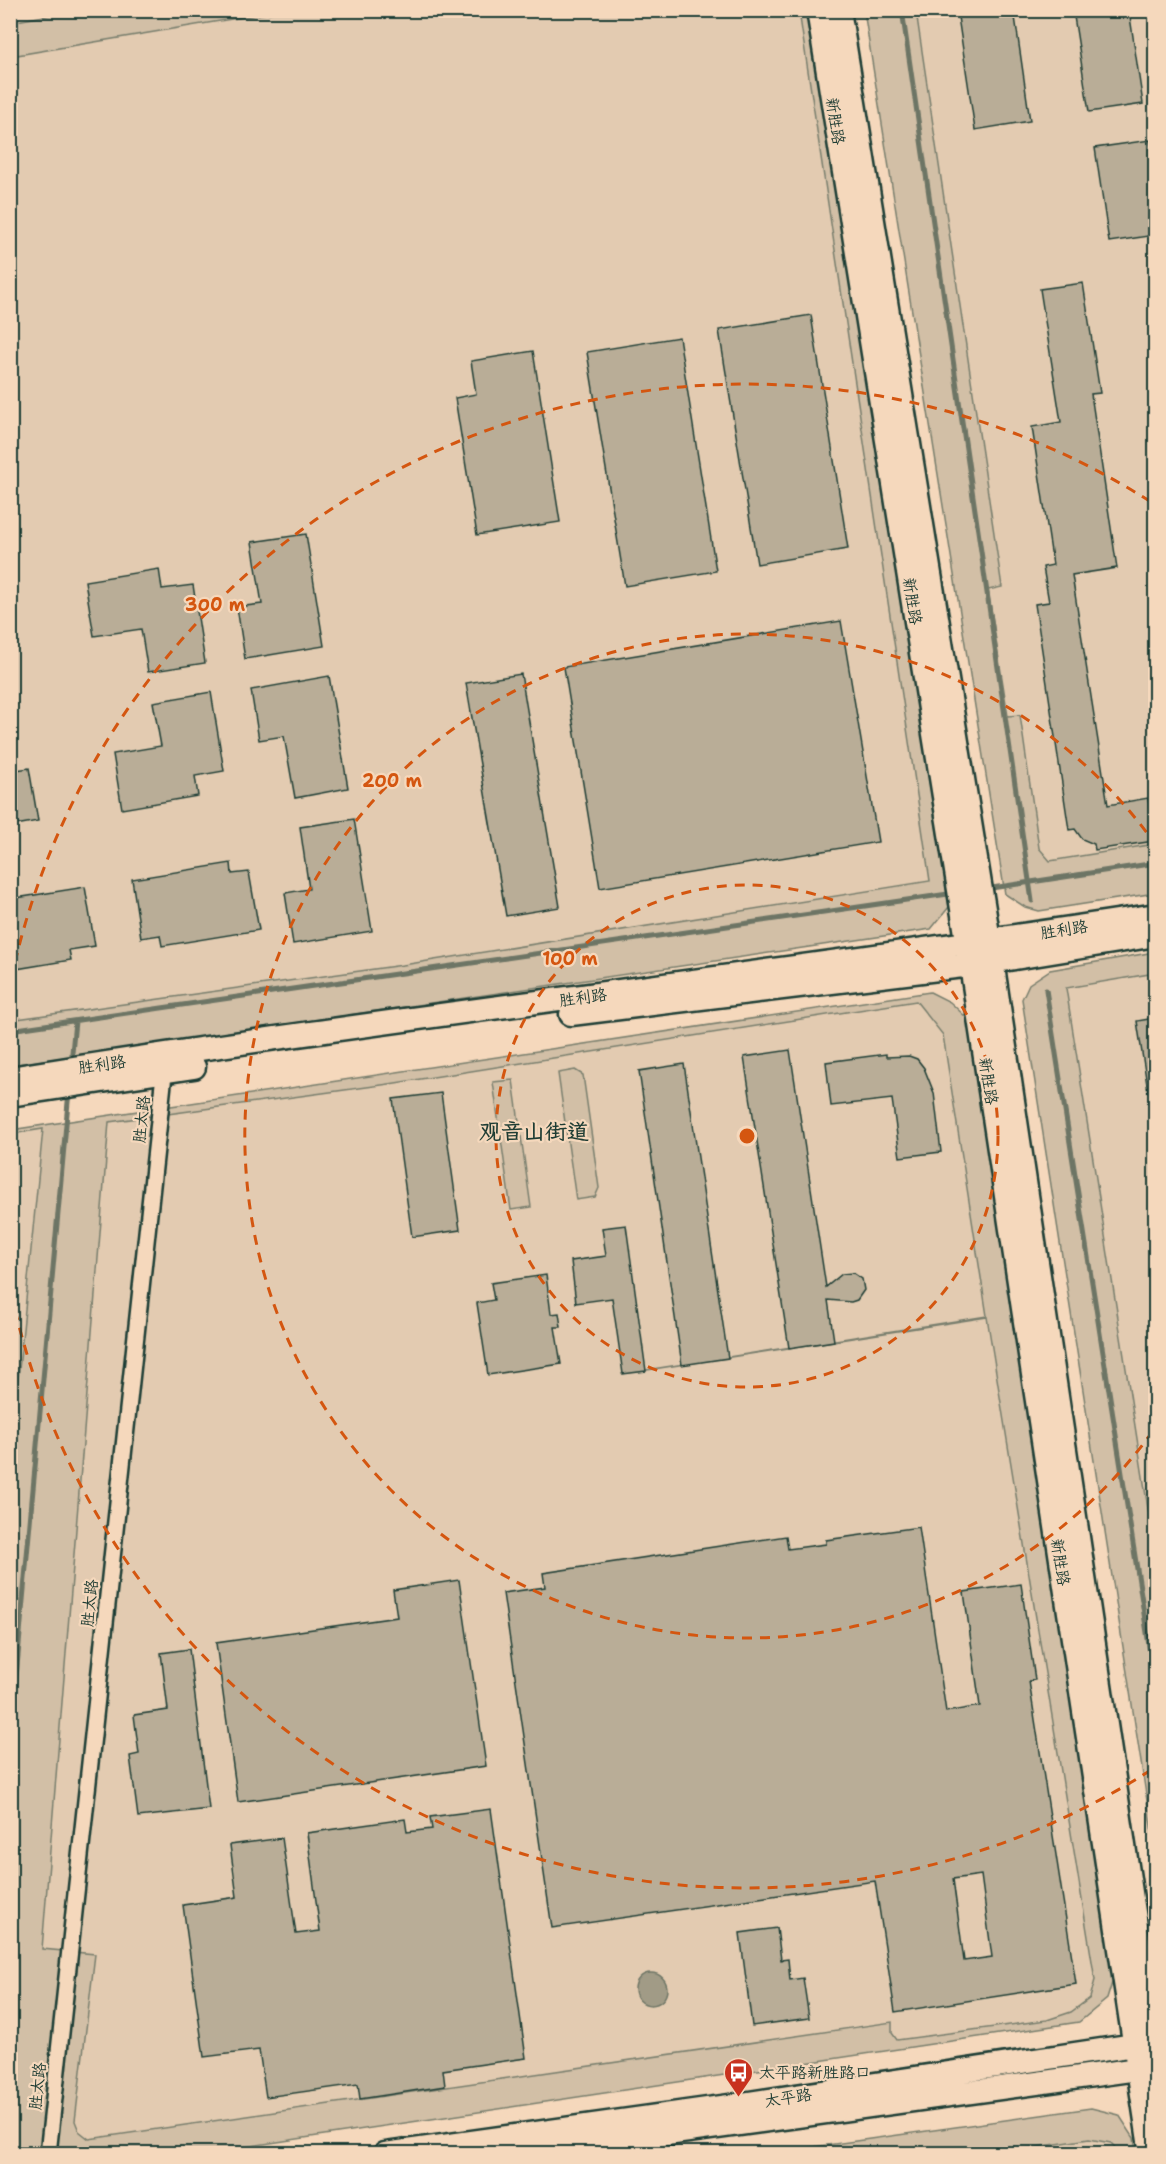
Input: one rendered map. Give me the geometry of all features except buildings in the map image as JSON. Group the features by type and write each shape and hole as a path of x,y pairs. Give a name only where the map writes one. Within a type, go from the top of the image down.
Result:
{"street":[{"name":"新胜路","path":"818,10 980,953"},
{"name":"新胜路","path":"839,10 1148,2054 1150,2154"},
{"name":"胜利路","path":"980,953 1155,915"},
{"name":"胜利路","path":"10,1095 49,1081 165,1064 363,1026 980,953 1155,935"},
{"name":"胜太路","path":"48,2154 165,1064"},
{"name":"胜利路","path":"10,1078 49,1081"},
{"name":"太平路","path":"385,2154 736,2105 1148,2054"},
{"name":"太平路","path":"523,2154 1148,2054"}],"shaded area":[{"path":"78,10 279,11 11,56 11,22"},
{"path":"279,11 799,11 930,881 403,965 11,1020 11,56"},
{"path":"799,11 808,11 949,907 931,929 11,1065 10,1020 403,965 930,881"},
{"path":"864,11 916,11 1002,587 988,590 1008,716 1020,715 1039,848 1050,861 1155,844 1155,893 1039,911 1025,907 1005,894"},
{"path":"916,11 1155,11 1155,844 1049,861 1039,848 1020,716 1008,716 988,589 1002,586"},
{"path":"1155,952 1155,973 1066,988 1155,1553 1155,1852 1022,999 1029,984 1050,970"},
{"path":"1155,973 1155,1553 1066,988"},
{"path":"930,992 950,1002 969,1020 1117,1967 1107,1999 1079,2022 204,2153 11,2153 10,1460 43,1129 11,1134 11,1130","holes":["916,1001 943,1035 987,1316 621,1374 987,1317 1095,1980 1090,1998 1071,2012 1047,2020 897,2040 892,2033 892,2022 89,2139 79,2131 75,2121 95,1954 42,1949 109,1122 389,1084"]},
{"path":"916,1001 943,1035 948,1060 1095,1980 1090,1998 1071,2012 1047,2020 897,2040 892,2033 892,2022 89,2139 84,2137 75,2121 95,1954 42,1949 109,1122 389,1084"},
{"path":"575,1070 583,1075 599,1188 595,1197 576,1200 558,1073"},
{"path":"513,1080 531,1207 511,1210 493,1082"},
{"path":"43,1129 11,1460 11,1134"},
{"path":"651,1973 663,1977 667,1989 663,2001 651,2005 639,2001 635,1989 639,1977"},
{"path":"1091,2108 1119,2115 1134,2138 1136,2153 1120,2153 1111,2143 1089,2139 997,2153 770,2153"},
{"path":"1089,2139 1111,2143 1120,2153 997,2154"}],"waterway":[{"path":"902,10 1032,901"},
{"path":"985,889 1156,863"},
{"path":"10,1030 955,893"},
{"path":"1046,990 1156,1690"},
{"path":"71,1064 75,1021"},
{"path":"10,1744 69,1091"}],"place":[{"name":"太平路新胜路口","path":"738,2098"}],"district":[{"name":"观音山街道","path":"534,1131"}]}
